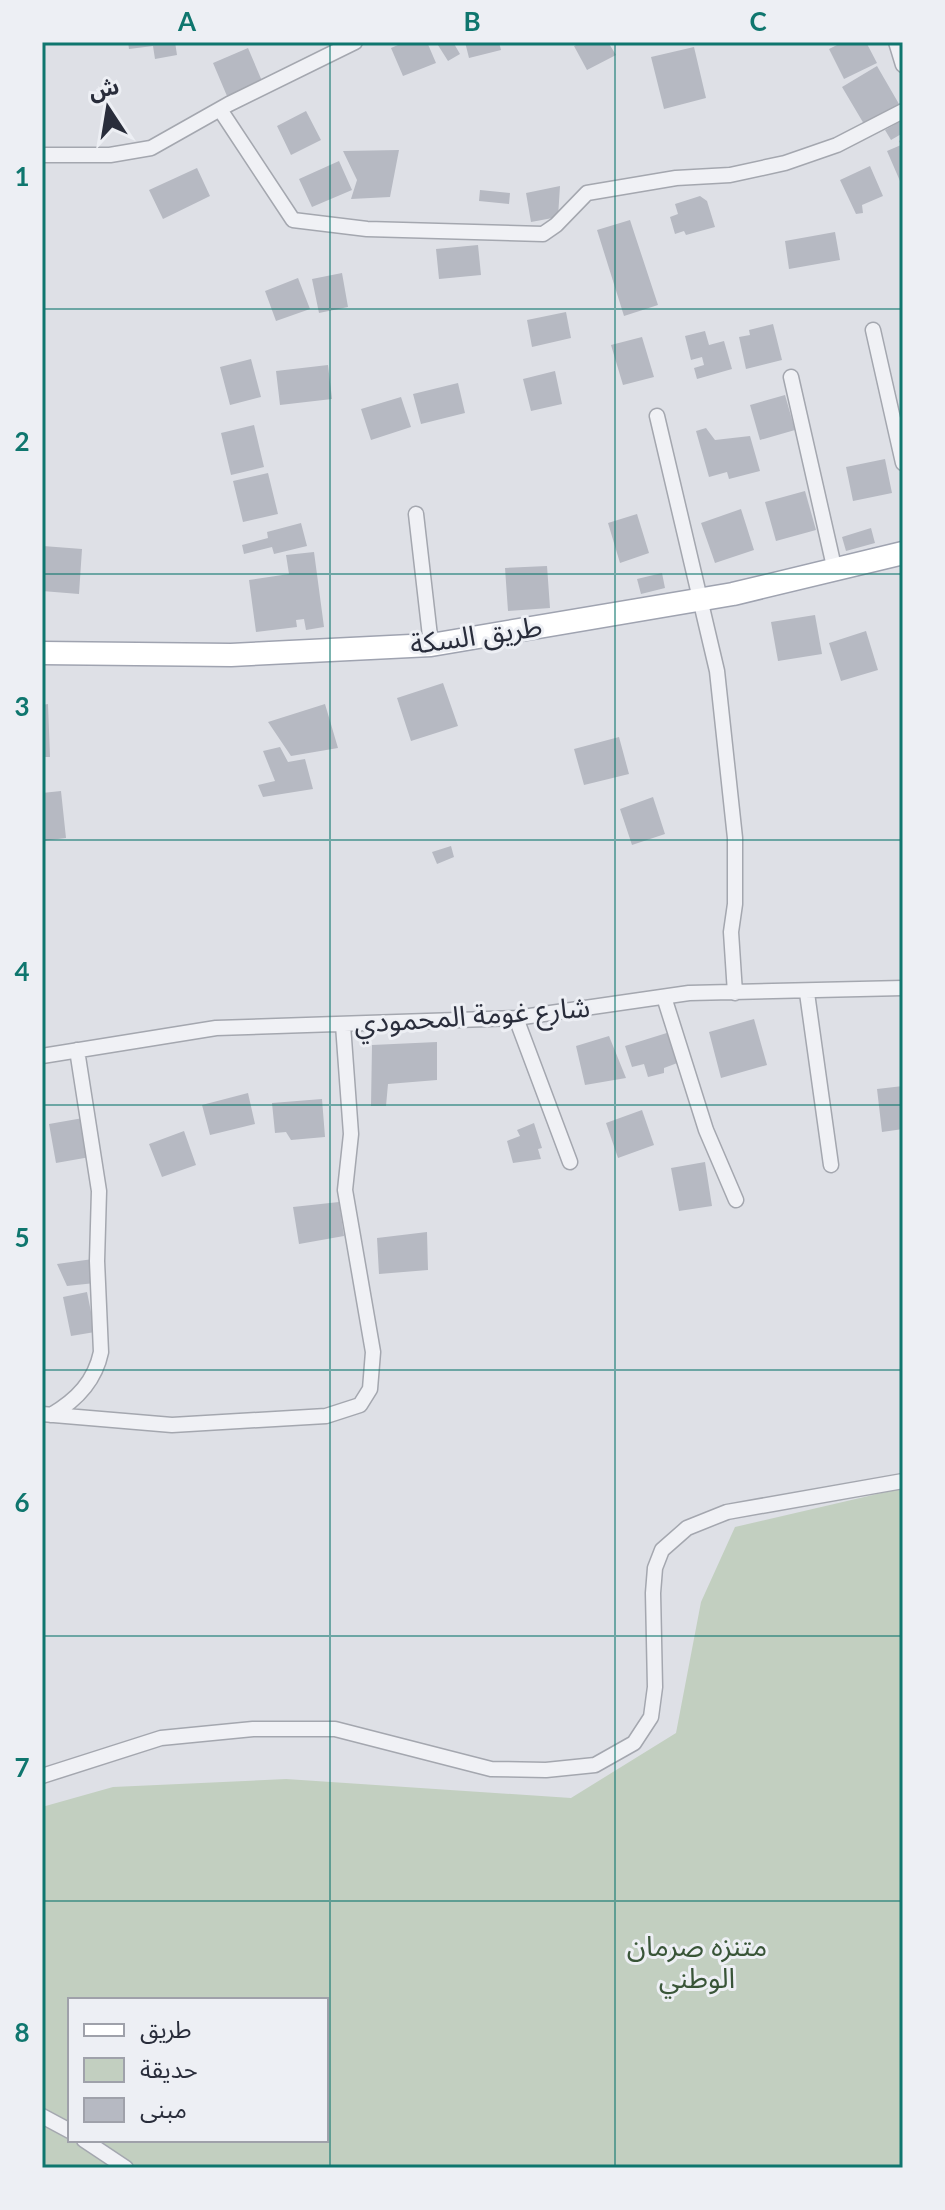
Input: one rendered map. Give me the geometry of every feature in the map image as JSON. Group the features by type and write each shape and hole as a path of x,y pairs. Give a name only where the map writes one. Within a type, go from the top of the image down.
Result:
{"main road":[{"name":"طريق السكة","path":"42,653 231,655 431,645 702,599 903,553"}],"street":[{"path":"42,155 110,155 151,148 355,42"},
{"path":"896,42 903,65"},
{"path":"221,111 293,220 424,233 543,234 587,193 676,178 730,175 785,163 837,145 903,111"},
{"path":"873,330 903,463"},
{"path":"791,377 835,571"},
{"path":"657,416 717,671 735,838 735,904 731,932 735,993"},
{"path":"416,514 431,645"},
{"name":"شارع غومة المحمودي","path":"42,1056 216,1028 516,1018 664,997 903,988"},
{"path":"807,993 831,1165"},
{"path":"664,997 706,1130 736,1200"},
{"path":"516,1018 570,1162"},
{"path":"46,1415 172,1425 326,1416 360,1405 370,1389 373,1352 345,1190 351,1134 343,1025"},
{"path":"46,1415 83,1391 98,1366 101,1352 97,1261 99,1191 77,1050"},
{"path":"42,1776 161,1738 253,1729 335,1729 491,1769 546,1770 595,1765 634,1743 651,1717 655,1687 653,1593 655,1568 662,1550 687,1528 727,1512 903,1481"},
{"path":"42,2116 68,2130"},
{"path":"87,2142 126,2168"}],"green space":[{"name":"متنزه صرمان الوطني","path":"903,1488 903,2168 42,2168 42,1807 113,1787 286,1779 571,1798 676,1733 701,1602 735,1527"}],"building":[{"path":"128,42 175,42 177,55 155,59 153,46 129,49"},
{"path":"405,42 427,42 436,63 403,76 391,48"},
{"path":"436,42 453,42 460,54 448,61"},
{"path":"465,42 499,42 501,50 469,58"},
{"path":"582,42 608,42 616,55 587,70 574,46"},
{"path":"843,42 866,42 877,63 844,79 829,49"},
{"path":"694,47 706,98 664,109 651,57"},
{"path":"248,48 262,81 227,96 213,63"},
{"path":"877,66 899,104 864,124 842,87"},
{"path":"306,111 321,140 291,155 277,126"},
{"path":"903,120 903,133 891,140 885,130"},
{"path":"903,139 903,188 887,151 901,145 899,141"},
{"path":"399,150 390,197 351,199 357,180 343,151"},
{"path":"339,161 352,190 312,207 299,179"},
{"path":"870,166 883,196 862,205 863,213 856,214 840,180"},
{"path":"197,168 210,196 163,219 149,190"},
{"path":"560,186 558,217 531,222 526,193"},
{"path":"480,190 510,193 509,204 479,201"},
{"path":"700,196 707,201 715,227 686,235 684,231 675,234 670,217 678,214 675,204"},
{"path":"630,220 658,305 624,316 597,230"},
{"path":"835,232 840,260 789,269 785,241"},
{"path":"478,245 481,275 439,279 436,249"},
{"path":"342,273 348,307 319,313 312,279"},
{"path":"298,278 310,309 276,321 265,291"},
{"path":"566,312 571,338 532,347 527,320"},
{"path":"773,324 782,360 746,369 739,337 750,335 749,330"},
{"path":"705,331 709,345 724,341 732,369 697,379 694,368 704,365 702,357 691,360 685,336"},
{"path":"642,337 654,377 623,385 611,345"},
{"path":"251,359 261,397 230,405 220,367"},
{"path":"328,365 332,399 280,405 276,371"},
{"path":"555,371 562,404 531,411 523,379"},
{"path":"458,383 465,413 421,424 413,394"},
{"path":"785,395 795,430 760,440 750,405"},
{"path":"401,397 411,427 371,440 361,409"},
{"path":"254,425 264,467 231,475 221,433"},
{"path":"706,428 715,440 750,436 760,471 729,479 727,472 709,477 696,431"},
{"path":"885,459 892,493 853,501 846,467"},
{"path":"268,473 278,514 243,522 233,481"},
{"path":"805,491 816,530 776,541 765,502"},
{"path":"741,509 754,550 715,563 701,523"},
{"path":"637,514 649,553 620,563 608,523"},
{"path":"301,523 307,546 274,554 272,547 244,554 242,545 268,538 267,532"},
{"path":"871,528 875,543 846,551 842,537"},
{"path":"43,546 82,549 79,594 42,591"},
{"path":"314,552 324,627 306,630 304,619 296,620 297,627 256,632 249,580 289,574 286,555"},
{"path":"547,566 550,608 508,611 505,568"},
{"path":"662,573 665,588 641,594 637,579"},
{"path":"815,615 822,654 778,661 771,622"},
{"path":"866,631 878,670 841,681 829,643"},
{"path":"443,683 458,726 411,741 397,698"},
{"path":"48,704 50,757 42,757 42,705"},
{"path":"325,704 338,748 291,756 268,722"},
{"path":"619,737 629,774 584,785 574,749"},
{"path":"280,747 288,762 305,759 313,789 263,797 258,785 275,781 263,751"},
{"path":"61,791 66,838 42,841 42,793"},
{"path":"653,797 665,834 632,845 620,809"},
{"path":"451,846 454,857 437,864 432,852"},
{"path":"754,1019 767,1065 721,1078 709,1032"},
{"path":"670,1032 680,1062 664,1068 664,1073 648,1077 644,1064 632,1067 625,1046"},
{"path":"609,1036 626,1078 585,1085 576,1046"},
{"path":"437,1042 437,1080 388,1084 386,1106 371,1106 372,1045"},
{"path":"903,1086 903,1129 882,1132 877,1089"},
{"path":"248,1093 255,1124 210,1135 202,1105"},
{"path":"322,1099 325,1137 291,1140 286,1132 275,1133 272,1103"},
{"path":"642,1110 654,1145 618,1158 606,1123"},
{"path":"83,1118 90,1157 56,1163 49,1124"},
{"path":"534,1123 542,1148 538,1149 541,1159 513,1163 507,1141 520,1136 517,1130"},
{"path":"184,1131 196,1165 162,1177 149,1144"},
{"path":"705,1162 712,1206 679,1211 671,1168"},
{"path":"339,1202 344,1236 299,1244 293,1207"},
{"path":"427,1232 428,1270 379,1274 377,1238"},
{"path":"93,1259 95,1283 67,1286 57,1264"},
{"path":"87,1292 95,1332 71,1336 63,1297"}]}
